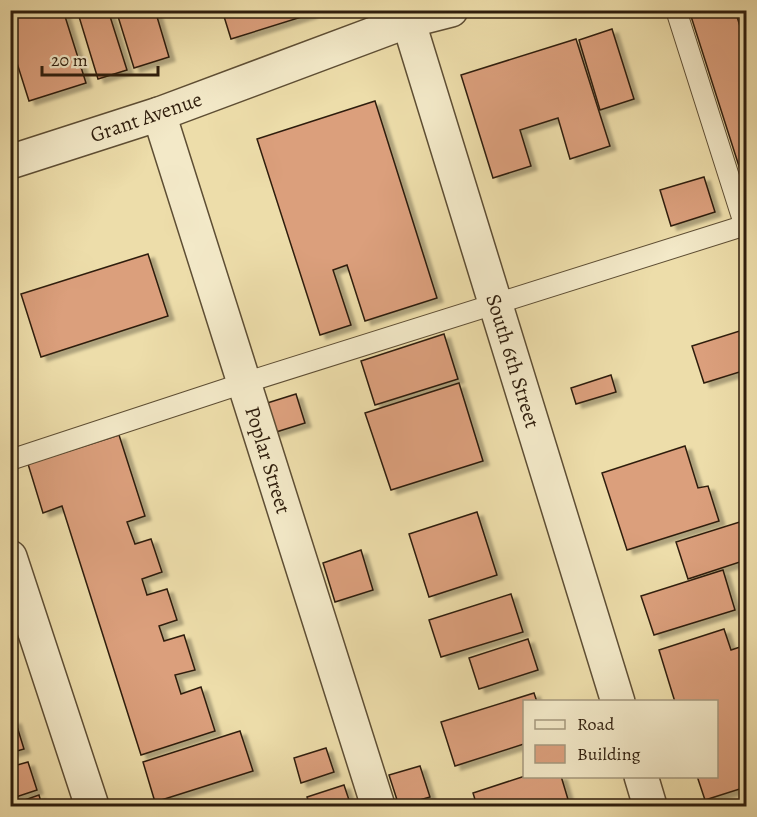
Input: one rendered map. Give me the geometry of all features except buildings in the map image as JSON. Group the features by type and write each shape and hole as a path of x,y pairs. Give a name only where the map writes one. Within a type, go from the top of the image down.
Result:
{"street":[{"name":"Grant Avenue","path":"10,162 159,114 407,16 451,10"},
{"name":"South 6th Street","path":"407,16 617,700"},
{"name":"Poplar Street","path":"159,114 378,807"},
{"path":"10,557 92,807"},
{"path":"641,778 650,807"}],"lane":[{"path":"10,460 244,383 746,227 676,10"}]}
